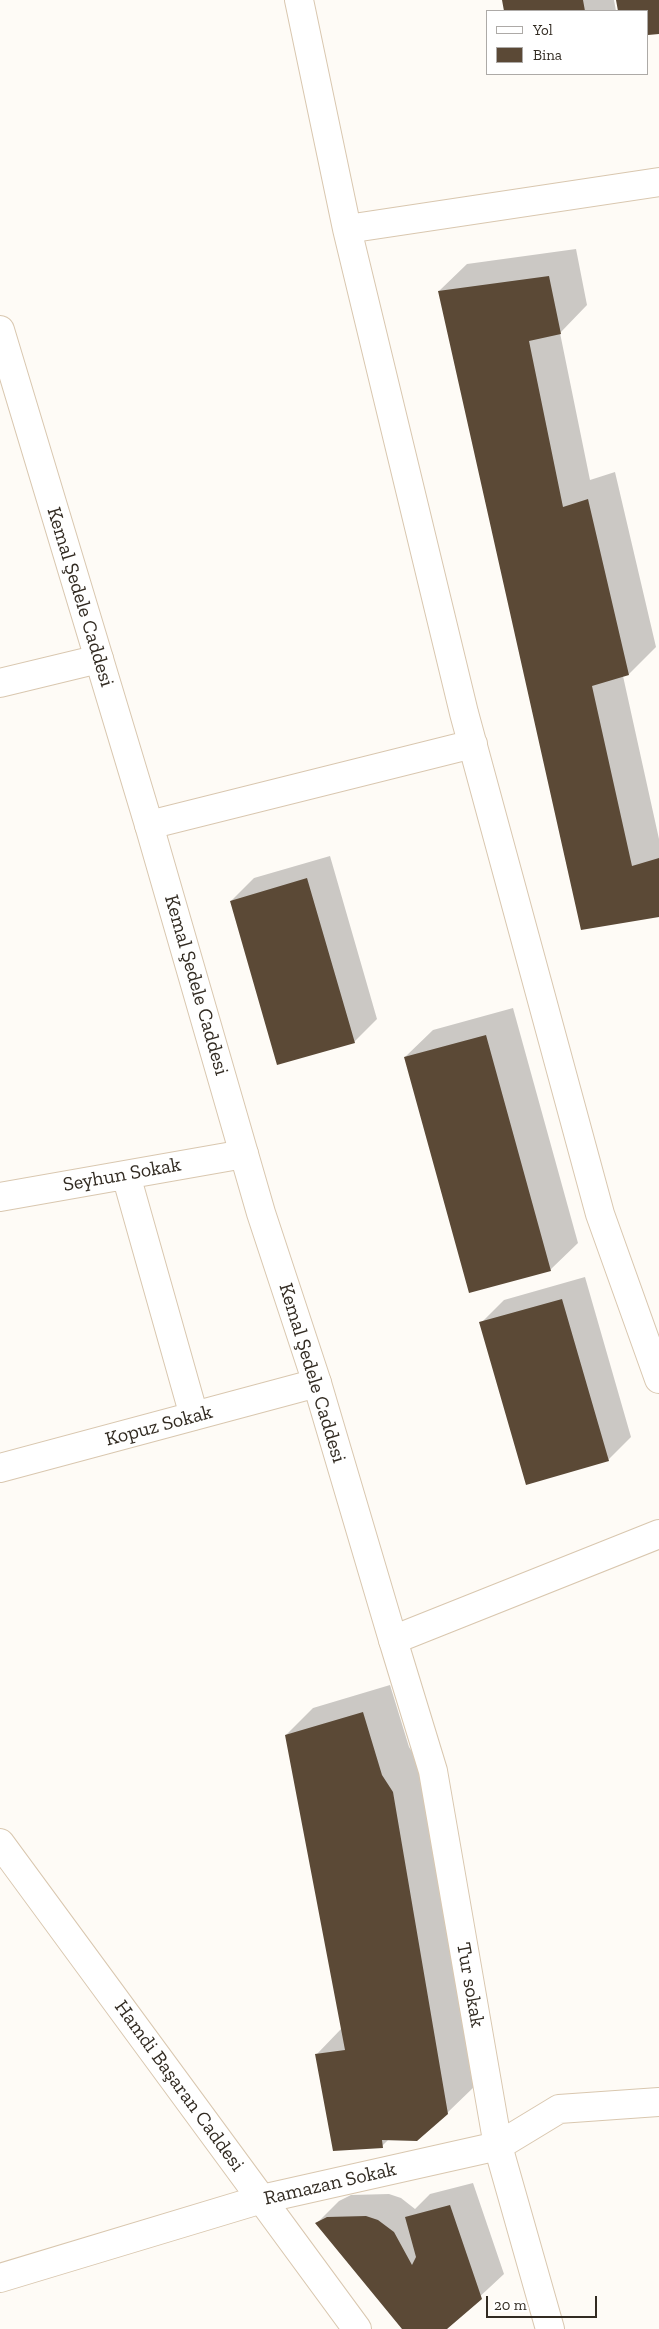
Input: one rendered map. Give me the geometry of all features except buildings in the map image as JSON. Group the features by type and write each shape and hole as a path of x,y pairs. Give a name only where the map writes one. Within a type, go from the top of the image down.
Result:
{"street":[{"path":"299,0 347,229 473,744 600,1214 658,1374"},
{"path":"347,229 659,182"},
{"name":"Kemal Şedele Caddesi","path":"0,330 149,825 244,1154 317,1383 393,1640"},
{"path":"0,683 99,659"},
{"path":"149,825 473,744"},
{"name":"Seyhun Sokak","path":"0,1197 244,1154"},
{"path":"126,1175 194,1416"},
{"name":"Kopuz Sokak","path":"0,1468 317,1383"},
{"path":"393,1640 659,1534"},
{"name":"Tur sokak","path":"393,1640 433,1771 498,2146 550,2329"},
{"name":"Hamdi Başaran Caddesi","path":"0,1843 356,2329"},
{"name":"Ramazan Sokak","path":"0,2278 262,2199 498,2146 559,2109 659,2102"}]}
